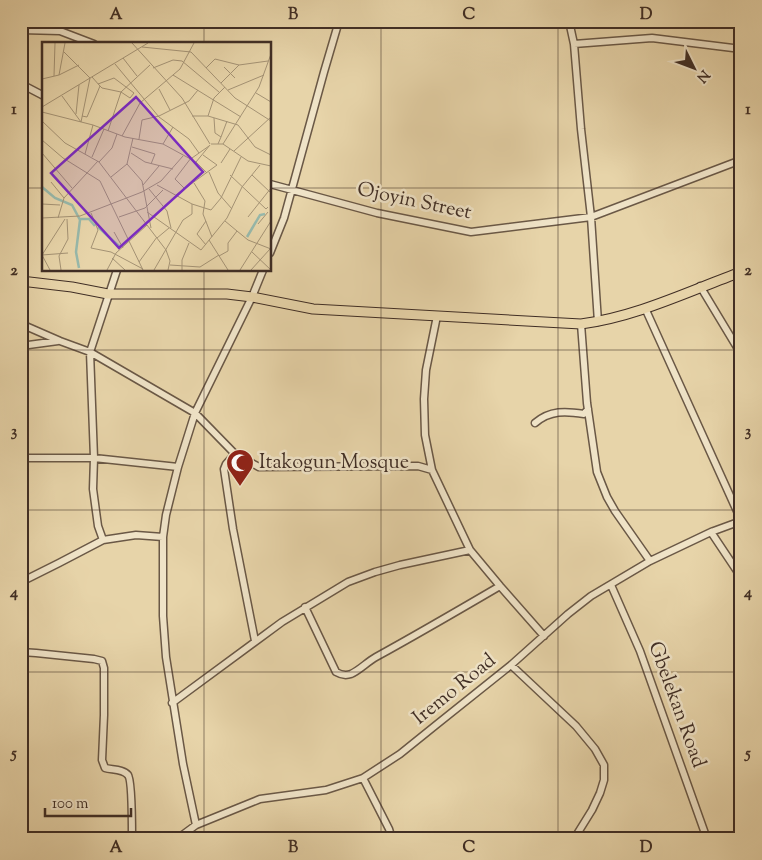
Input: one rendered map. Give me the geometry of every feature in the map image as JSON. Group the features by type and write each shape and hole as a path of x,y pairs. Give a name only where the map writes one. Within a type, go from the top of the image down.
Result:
{"main road":[{"path":"21,281 108,294 226,294 313,309 581,324 598,322 645,308 741,272"}],"street":[{"path":"271,250 292,191 338,23 329,21"},
{"path":"570,21 574,44 591,217 598,322"},
{"path":"21,30 60,31 89,42"},
{"path":"574,44 652,38 741,49"},
{"path":"21,84 42,95"},
{"name":"Ojoyin Street","path":"271,184 377,213 471,232 591,217 741,160"},
{"path":"103,540 98,526 93,489 94,458 90,352 117,271"},
{"path":"196,825 172,703 166,657 163,616 163,536 166,515 178,467 195,413 252,297 263,271"},
{"path":"700,286 741,354"},
{"path":"645,308 741,521"},
{"path":"437,316 426,370 424,400 425,435 432,470 470,550 544,636"},
{"path":"21,324 90,352 195,413 235,454 260,467 418,466 432,470"},
{"path":"581,324 588,409 601,483 615,511 650,562"},
{"path":"21,346 60,341"},
{"path":"536,423 548,414 572,412 584,414 588,409"},
{"path":"235,454 224,469 233,529 255,641"},
{"path":"21,458 94,458 178,467"},
{"name":"Iremo Road","path":"177,839 196,825 260,799 326,790 363,778 400,754 511,665 591,596 650,562 711,532 741,521"},
{"path":"711,532 741,577"},
{"path":"21,582 103,540 136,535 163,536"},
{"path":"172,703 282,622 348,582 400,565 470,550"},
{"name":"Gbelekan Road","path":"611,584 640,651 707,839"},
{"path":"306,607 336,672 347,675 352,674 374,658 500,586"},
{"path":"21,652 102,661 104,668 104,715 102,760 105,768 122,771 129,776 132,839"},
{"path":"511,665 576,726 595,749 604,765 604,780 600,793 574,839"},
{"path":"363,778 390,830 392,839"}],"place":[{"name":"Itakogun Mosque","path":"240,487"}]}
